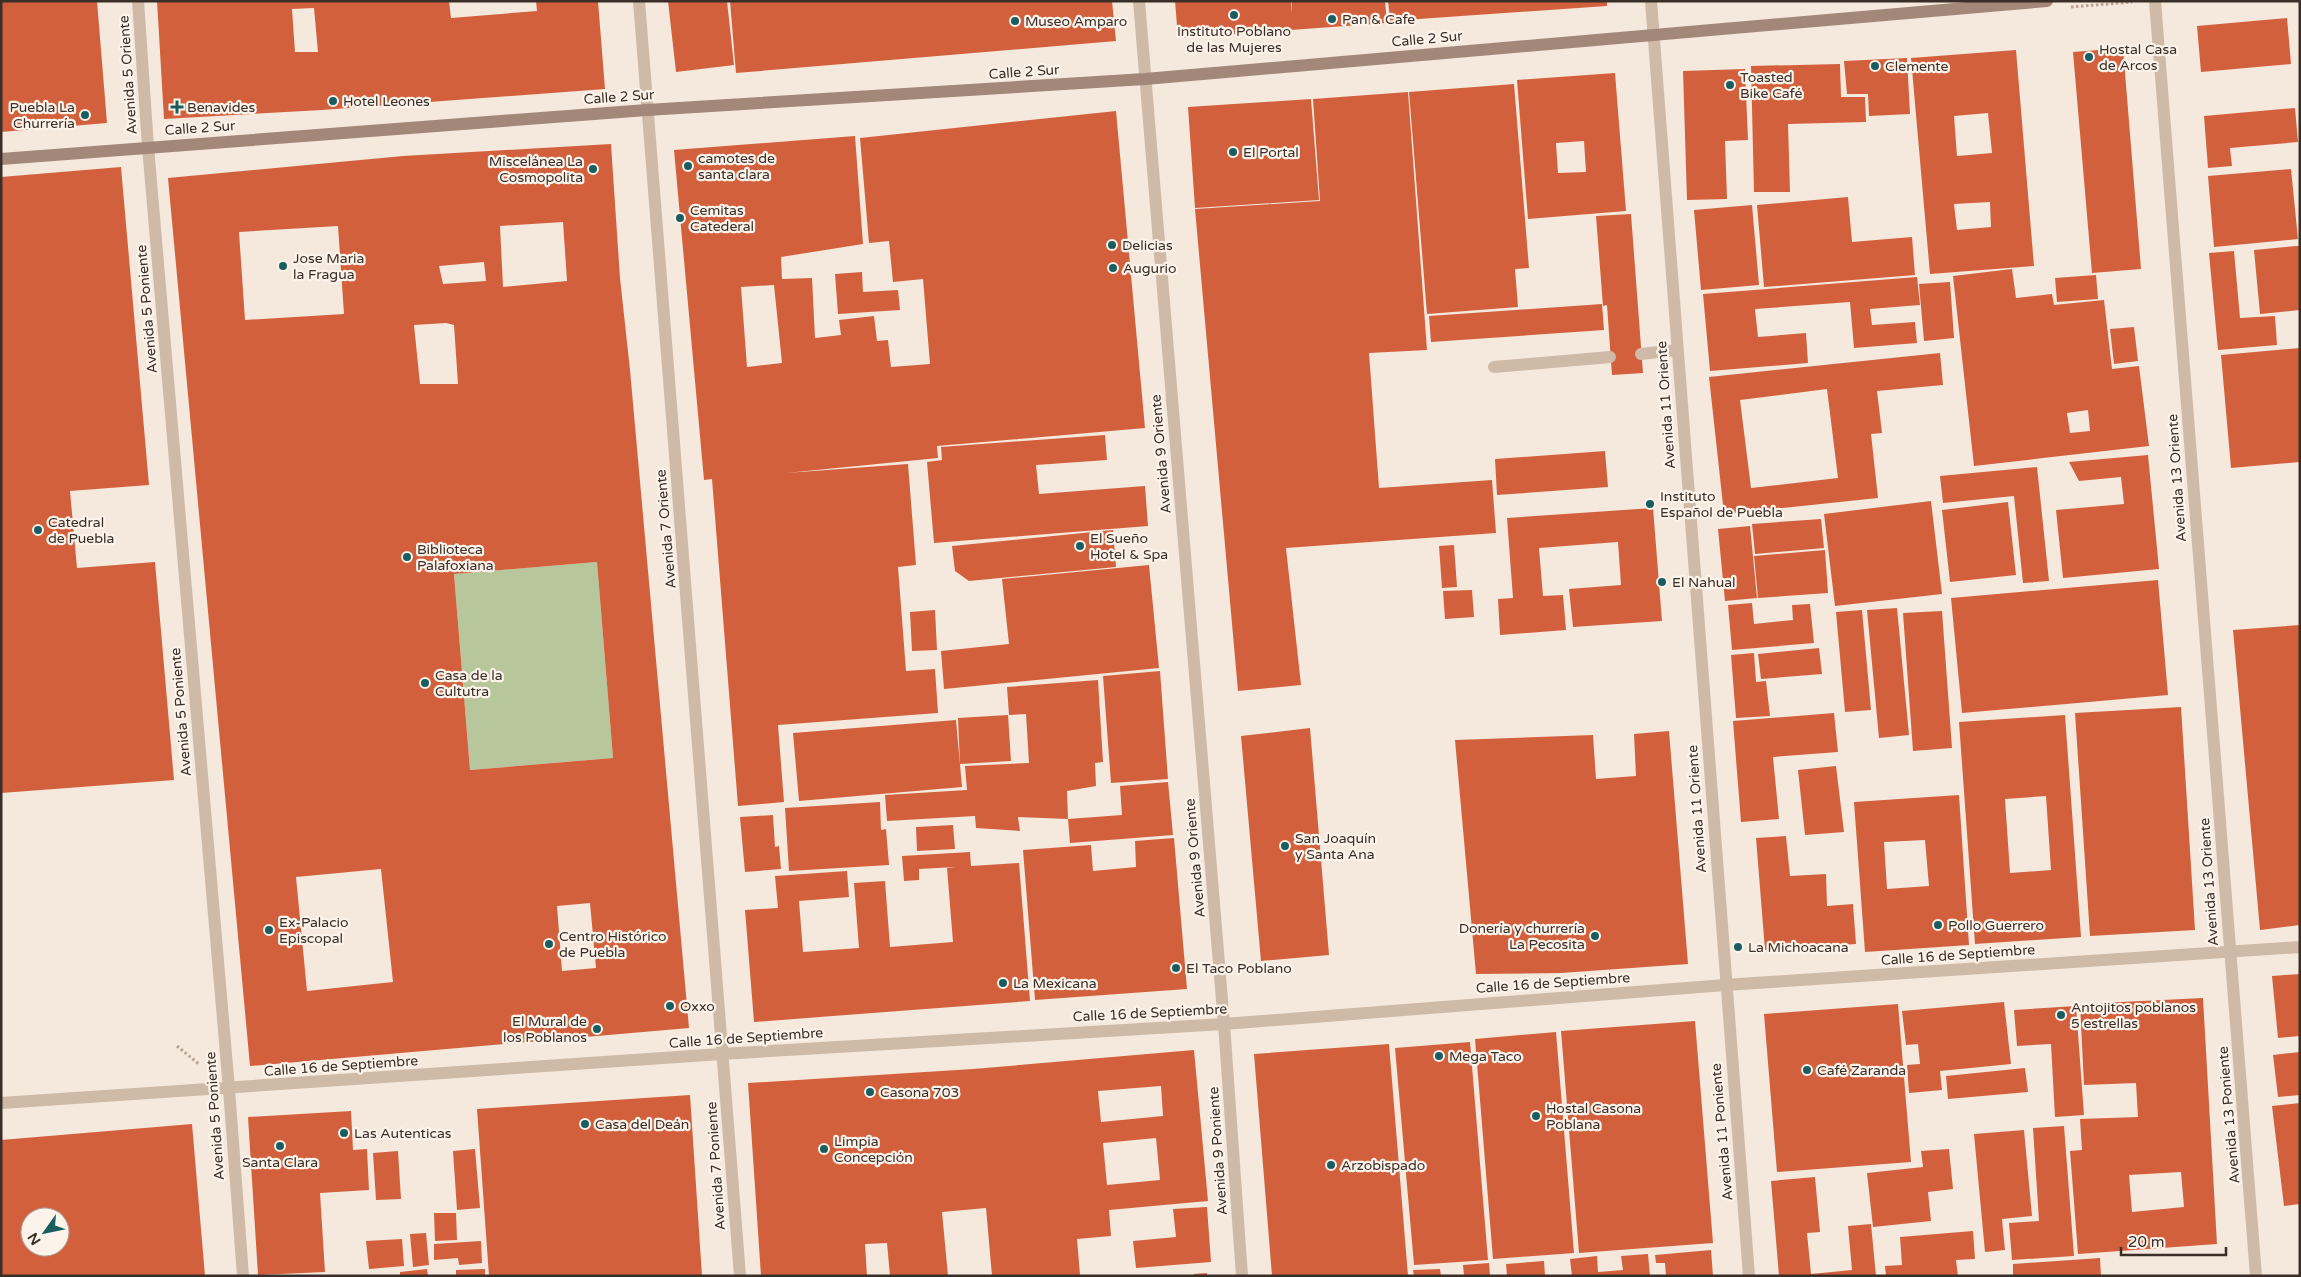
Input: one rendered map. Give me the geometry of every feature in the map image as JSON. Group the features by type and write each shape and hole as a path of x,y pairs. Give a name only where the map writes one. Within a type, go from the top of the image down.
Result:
{"street":[{"name":"Avenida 5 Oriente","path":"138,1 148,146"},
{"name":"Avenida 7 Oriente","path":"639,1 722,1054"},
{"name":"Avenida 9 Oriente","path":"1139,1 1224,1024"},
{"name":"Avenida 11 Oriente","path":"1651,1 1725,985"},
{"name":"Calle 2 Sur","path":"1,159 148,146 647,110 1145,79 2047,1"},
{"name":"Avenida 13 Oriente","path":"2155,1 2229,952"},
{"name":"Avenida 5 Poniente","path":"148,146 229,1088 243,1276"},
{"path":"1641,354 1677,350"},
{"path":"1494,367 1610,357"},
{"name":"Calle 16 de Septiembre","path":"1,1103 722,1054 1224,1024 1725,985 2300,947"},
{"name":"Avenida 13 Poniente","path":"2229,952 2256,1276"},
{"name":"Avenida 11 Poniente","path":"1725,985 1749,1276"},
{"name":"Avenida 9 Poniente","path":"1224,1024 1242,1276"},
{"name":"Avenida 7 Poniente","path":"722,1054 740,1276"}],"green space":[{"path":"597,562 613,758 470,770 454,574"}],"building":[{"path":"1,1 97,1 107,123 1,132"},
{"path":"157,1 449,1 451,18 537,11 536,1 598,1 605,89 322,110 164,119","holes":["314,8 318,52 295,52 292,9"]},
{"path":"668,1 727,1 734,65 676,72"},
{"path":"730,1 1112,1 1116,41 736,73"},
{"name":"Instituto Poblano de las Mujeres","path":"1175,1 1291,1 1292,13 1292,1 1385,1 1387,23 1178,38"},
{"path":"1388,1 1607,1 1607,6 1390,21"},
{"path":"2287,18 2291,64 2201,72 2197,26"},
{"path":"2123,48 2141,269 2092,273 2073,52"},
{"path":"2016,50 2034,266 1930,274 1911,58","holes":["1988,113 1992,153 1957,156 1954,116","1990,202 1991,227 1957,230 1954,204"]},
{"path":"1907,58 1910,114 1869,116 1868,94 1847,94 1844,61"},
{"path":"1840,64 1841,97 1865,97 1866,122 1788,124 1790,192 1754,192 1751,66"},
{"path":"1745,69 1748,140 1725,141 1727,199 1687,200 1683,71"},
{"path":"1615,73 1626,211 1528,219 1517,80","holes":["1584,141 1586,172 1558,173 1556,143"]},
{"path":"1514,84 1529,268 1515,269 1518,307 1427,314 1409,92"},
{"path":"1408,92 1427,350 1369,353 1379,488 1492,480 1496,533 1286,548 1301,685 1238,691 1195,209 1320,201 1313,99"},
{"path":"1311,99 1319,200 1195,208 1188,107"},
{"path":"2295,108 2298,142 2230,148 2232,166 2208,168 2204,116"},
{"path":"1116,111 1145,428 937,446 938,458 786,473 908,464 916,565 898,567 906,671 935,669 938,713 778,725 784,802 738,806 712,479 704,480 674,150 855,136 863,244 781,257 782,279 812,278 815,338 841,335 839,320 874,316 877,341 888,340 891,367 930,364 923,279 893,282 889,241 869,243 860,138","holes":["774,285 782,363 747,367 741,287"]},
{"path":"611,144 620,278 630,370 689,1028 250,1066 168,178 403,156","holes":["563,222 567,281 503,287 500,226","338,226 344,314 245,320 239,232","484,262 486,281 443,284 439,266","446,323 454,325 458,384 420,384 414,325","597,562 613,758 470,770 454,574","381,869 393,982 307,991 296,877","590,903 596,968 562,971 557,906"]},
{"path":"121,167 149,485 70,491 77,568 155,562 174,780 1,793 1,177"},
{"path":"2291,169 2298,239 2214,247 2208,176"},
{"path":"1848,197 1852,242 1912,237 1915,275 1764,287 1757,205"},
{"path":"1752,205 1759,285 1701,290 1694,210"},
{"path":"1631,214 1643,373 1612,375 1607,305 1603,306 1596,216"},
{"path":"2300,246 2300,310 2260,314 2254,250"},
{"path":"2234,251 2240,318 2275,316 2277,345 2218,350 2209,253"},
{"path":"2012,269 2016,298 2052,294 2054,305 2104,300 2112,369 2139,366 2149,446 1974,466 1953,276","holes":["2088,410 2090,431 2070,433 2067,413"]},
{"path":"862,272 863,292 898,290 900,310 838,314 835,274"},
{"path":"2096,275 2098,299 2057,302 2055,278"},
{"path":"1917,277 1920,305 1870,309 1872,325 1915,322 1917,343 1854,348 1850,302 1755,309 1758,337 1806,333 1808,363 1710,371 1703,294"},
{"path":"1950,282 1954,338 1924,341 1919,284"},
{"path":"1602,304 1604,330 1431,342 1429,316"},
{"path":"2134,327 2138,361 2114,364 2110,329"},
{"path":"2300,348 2300,462 2231,468 2221,355"},
{"path":"1940,353 1943,385 1877,391 1882,433 1871,434 1878,498 1724,514 1709,377","holes":["1827,389 1838,478 1751,488 1740,400"]},
{"path":"1105,435 1107,460 1036,465 1039,494 1145,486 1148,526 934,543 927,462 942,460 941,447"},
{"path":"1605,451 1608,487 1497,495 1495,459"},
{"path":"2148,455 2159,569 2063,578 2056,510 2124,504 2121,477 2079,481 2069,462"},
{"path":"2037,467 2049,581 2023,583 2014,496 1943,503 1940,476"},
{"path":"1931,501 1942,594 1835,606 1824,514"},
{"path":"2008,502 2016,575 1950,582 1942,510"},
{"path":"1653,508 1662,621 1573,627 1569,589 1621,585 1618,542 1539,548 1543,596 1563,595 1566,630 1500,635 1498,599 1513,598 1507,518"},
{"path":"1821,519 1824,548 1755,554 1752,524"},
{"path":"1750,526 1757,598 1725,601 1718,529"},
{"path":"1113,530 1116,567 969,581 955,571 952,546"},
{"path":"1454,545 1457,587 1442,588 1439,546"},
{"path":"1825,550 1828,593 1758,598 1754,556"},
{"path":"1149,565 1159,668 944,689 941,651 1009,644 1002,579"},
{"path":"2158,580 2168,695 1962,713 1951,598"},
{"path":"1472,590 1474,617 1445,619 1443,591"},
{"path":"1752,603 1754,624 1793,620 1792,605 1810,604 1814,643 1732,650 1728,605"},
{"path":"1897,608 1909,735 1879,738 1867,610"},
{"path":"935,610 937,650 912,651 910,612"},
{"path":"1862,610 1871,710 1845,712 1836,612"},
{"path":"1942,611 1952,748 1913,751 1903,613"},
{"path":"2300,625 2300,925 2260,930 2233,630"},
{"path":"1819,648 1822,674 1761,679 1758,654"},
{"path":"1754,653 1756,682 1766,681 1770,716 1736,718 1731,655"},
{"path":"1160,671 1168,779 1111,783 1103,676"},
{"path":"1098,680 1103,762 1095,763 1096,786 1067,791 1068,819 1018,817 1020,831 976,828 975,816 887,821 885,795 967,790 965,766 1029,763 1026,714 1009,715 1007,687"},
{"path":"2181,707 2195,930 2090,936 2075,713"},
{"path":"1834,713 1838,752 1773,757 1779,819 1741,822 1733,721"},
{"path":"1008,715 1011,761 960,764 958,718"},
{"path":"2065,715 2081,937 1975,944 1959,722","holes":["2046,796 2051,870 2010,873 2005,799"]},
{"path":"956,720 962,787 799,801 793,733"},
{"name":"San Joaquín y Santa Ana","path":"1310,728 1329,955 1261,961 1241,736"},
{"path":"1669,731 1688,964 1561,973 1476,974 1455,740 1593,735 1596,779 1636,776 1634,734"},
{"path":"1836,766 1844,832 1805,835 1798,770"},
{"path":"1168,782 1173,835 1070,843 1068,819 1122,815 1120,786"},
{"path":"1959,795 1969,945 1865,952 1854,802","holes":["1925,840 1929,886 1887,889 1884,842"]},
{"path":"880,802 881,830 886,829 889,865 789,871 785,808"},
{"path":"773,815 775,847 779,846 781,869 745,872 740,817"},
{"path":"953,825 955,849 917,851 916,827"},
{"path":"1786,836 1790,876 1826,874 1827,906 1853,904 1856,944 1765,950 1756,838"},
{"path":"1174,838 1187,989 1035,1000 1023,850 1091,845 1093,871 1136,867 1135,841"},
{"path":"970,852 971,866 1019,863 1030,1001 754,1022 745,910 778,908 775,876 847,871 849,897 799,901 803,952 859,948 854,883 885,881 890,947 953,942 947,868 956,867 919,869 919,880 904,881 902,856"},
{"path":"2300,974 2300,1036 2278,1038 2272,976"},
{"path":"2203,998 2217,1244 2078,1254 2070,1151 2082,1150 2080,1119 2138,1117 2136,1083 2084,1085 2080,1004","holes":["2181,1172 2184,1207 2132,1212 2129,1175"]},
{"path":"2004,1002 2011,1064 1940,1071 1942,1090 1909,1093 1907,1065 1920,1064 1918,1044 1906,1045 1902,1011"},
{"path":"1898,1004 1911,1162 1777,1172 1764,1014"},
{"path":"2076,1006 2084,1115 2055,1117 2051,1044 2017,1046 2014,1010"},
{"path":"1695,1021 1713,1243 1579,1253 1561,1031"},
{"path":"1556,1032 1574,1253 1493,1259 1475,1039"},
{"path":"1470,1042 1488,1260 1414,1265 1395,1048"},
{"name":"Arzobispado","path":"1389,1044 1408,1276 1272,1276 1254,1054"},
{"path":"1194,1050 1208,1201 1109,1210 1111,1236 1077,1239 1080,1275 992,1276 986,1208 942,1212 948,1276 890,1276 887,1243 865,1244 867,1276 761,1276 748,1083 973,1069","holes":["1161,1086 1163,1116 1101,1122 1098,1091","1156,1138 1160,1180 1107,1185 1103,1143"]},
{"path":"2300,1052 2300,1095 2278,1097 2273,1055"},
{"path":"2025,1068 2028,1092 1948,1099 1946,1076"},
{"path":"690,1095 702,1276 489,1276 477,1109"},
{"path":"2300,1103 2300,1204 2284,1206 2272,1106"},
{"path":"351,1111 353,1150 367,1149 369,1190 320,1193 325,1272 258,1275 248,1117"},
{"path":"192,1124 205,1276 1,1276 1,1140"},
{"path":"2064,1126 2074,1256 2012,1260 2009,1223 2039,1221 2033,1128"},
{"path":"2024,1130 2032,1216 2002,1219 2005,1250 1985,1252 1974,1134"},
{"path":"475,1149 480,1208 457,1210 453,1151"},
{"path":"1949,1149 1953,1189 1928,1192 1931,1221 1873,1227 1867,1173 1923,1167 1921,1151"},
{"path":"398,1151 401,1199 376,1200 373,1153"},
{"path":"1815,1177 1820,1232 1807,1233 1811,1274 1852,1270 1848,1226 1871,1224 1876,1276 1779,1276 1771,1181"},
{"path":"1207,1207 1211,1262 1136,1268 1133,1241 1176,1237 1173,1209"},
{"path":"434,1213 456,1213 457,1240 435,1241"},
{"path":"1973,1231 1975,1259 1956,1260 1958,1276 1886,1276 1885,1266 1902,1265 1900,1237"},
{"path":"426,1233 429,1265 413,1267 410,1234"},
{"path":"402,1239 404,1266 369,1269 366,1241"},
{"path":"481,1241 482,1263 459,1265 458,1258 434,1260 434,1244"},
{"path":"1711,1250 1713,1276 1666,1276 1665,1263 1656,1263 1655,1255"},
{"path":"1648,1254 1650,1276 1572,1276 1570,1259 1597,1256 1598,1272 1623,1270 1621,1256"},
{"path":"2100,1258 2101,1276 2013,1276 2013,1264"},
{"path":"1544,1261 1545,1276 1507,1276 1506,1264"},
{"path":"1489,1263 1490,1276 1464,1276 1463,1265"},
{"path":"427,1269 428,1276 400,1276 400,1272"},
{"path":"485,1269 485,1276 456,1276 456,1270"},
{"path":"1440,1269 1441,1276 1414,1276 1413,1270"},
{"path":"1207,1273 1207,1276 1194,1276 1194,1274"}],"place":[{"name":"Instituto Poblano de las Mujeres","path":"1234,15"},
{"name":"Pan & Cafe","path":"1332,19"},
{"name":"Museo Amparo","path":"1015,21"},
{"name":"Hostal Casa de Arcos","path":"2089,57"},
{"name":"Clemente","path":"1875,66"},
{"name":"Toasted Bike Café","path":"1730,85"},
{"name":"Hotel Leones","path":"333,101"},
{"name":"Benavides","path":"177,107"},
{"name":"Puebla La Churrería","path":"85,115"},
{"name":"El Portal","path":"1233,152"},
{"name":"camotes de santa clara","path":"688,166"},
{"name":"Miscelánea La Cosmopolita","path":"593,169"},
{"name":"Cemitas Catederal","path":"680,218"},
{"name":"Delicias","path":"1112,245"},
{"name":"Jose Maria la Fragua","path":"283,266"},
{"name":"Augurio","path":"1113,268"},
{"name":"Instituto Español de Puebla","path":"1650,504"},
{"name":"Catedral de Puebla","path":"38,530"},
{"name":"El Sueño Hotel & Spa","path":"1080,546"},
{"name":"Biblioteca Palafoxiana","path":"407,557"},
{"name":"El Nahual","path":"1662,582"},
{"name":"Casa de la Cultutra","path":"425,683"},
{"name":"San Joaquín y Santa Ana","path":"1285,846"},
{"name":"Pollo Guerrero","path":"1938,925"},
{"name":"Ex-Palacio Episcopal","path":"269,930"},
{"name":"Donería y churrería La Pecosita","path":"1595,936"},
{"name":"Centro Histórico de Puebla","path":"549,944"},
{"name":"La Michoacana","path":"1738,947"},
{"name":"El Taco Poblano","path":"1176,968"},
{"name":"La Mexicana","path":"1003,983"},
{"name":"Oxxo","path":"670,1006"},
{"name":"Antojitos poblanos 5 estrellas","path":"2061,1015"},
{"name":"El Mural de los Poblanos","path":"597,1029"},
{"name":"Mega Taco","path":"1439,1056"},
{"name":"Café Zaranda","path":"1807,1070"},
{"name":"Casona 703","path":"870,1092"},
{"name":"Hostal Casona Poblana","path":"1536,1116"},
{"name":"Casa del Deán","path":"585,1124"},
{"name":"Las Autenticas","path":"344,1133"},
{"name":"Santa Clara","path":"280,1146"},
{"name":"Limpia Concepción","path":"824,1149"},
{"name":"Arzobispado","path":"1331,1165"}]}
